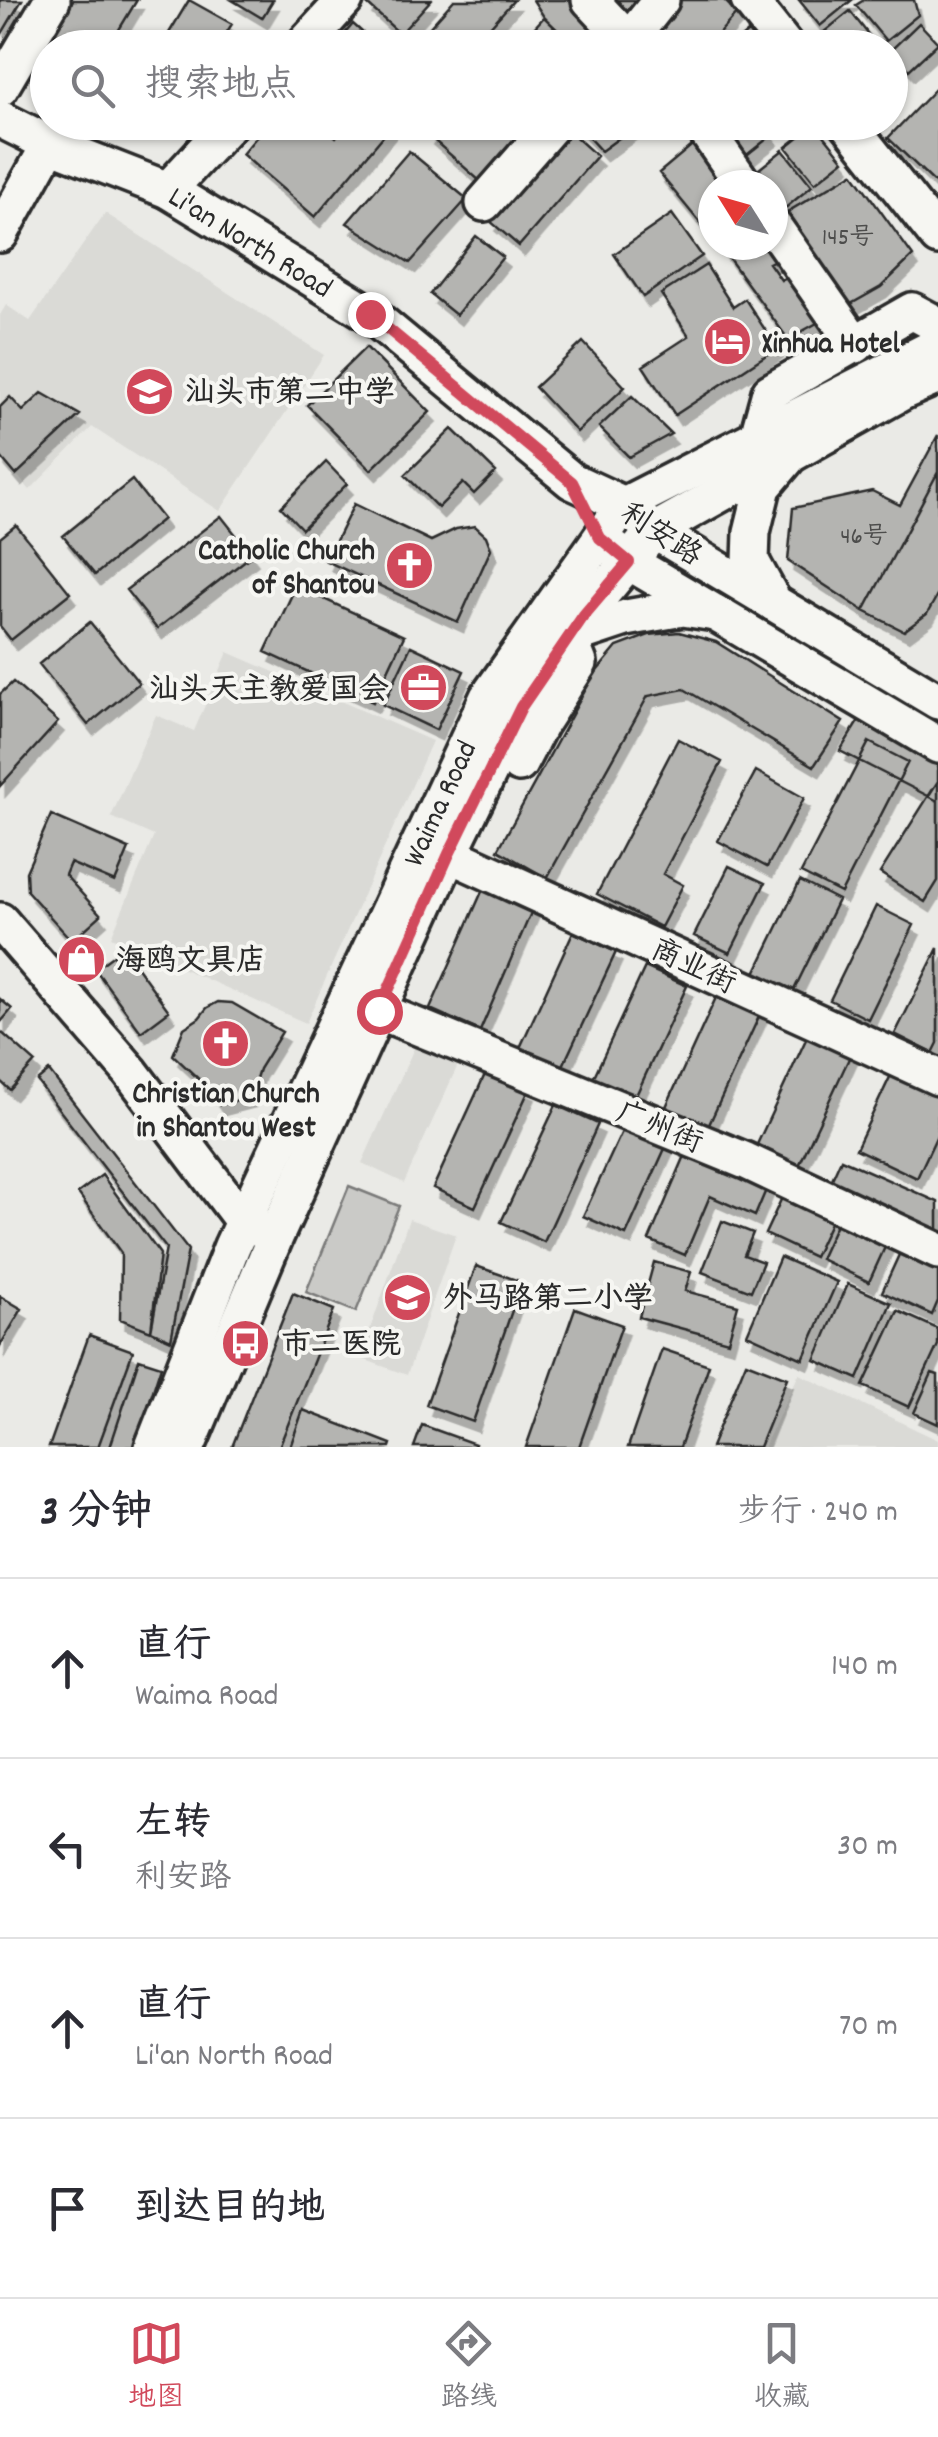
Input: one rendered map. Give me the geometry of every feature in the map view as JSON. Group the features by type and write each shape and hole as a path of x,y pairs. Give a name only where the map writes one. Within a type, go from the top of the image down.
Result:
{"street":[{"path":"34,30 52,0"},
{"path":"318,30 345,0"},
{"path":"590,0 616,30"},
{"path":"640,30 661,0"},
{"path":"750,0 773,30"},
{"path":"0,88 30,37"},
{"name":"Li'an North Road","path":"0,119 30,134"},
{"name":"Li'an North Road","path":"42,140 168,190 370,314 572,482"},
{"path":"168,190 214,140"},
{"path":"484,202 540,140"},
{"path":"713,140 734,170"},
{"path":"861,140 938,237"},
{"path":"0,234 50,144"},
{"path":"788,248 856,345"},
{"path":"758,436 770,392 912,312 938,325"},
{"name":"Waima Road","path":"153,1447 243,1221 488,697 600,538 624,505 938,345"},
{"name":"Waima Road","path":"187,1447 276,1236 379,1011 458,858 521,707 584,615 654,531 904,391 938,376"},
{"path":"775,604 752,561 752,532 764,487 792,454"},
{"name":"利安路","path":"572,482 624,505 654,531 938,701"},
{"name":"利安路","path":"572,482 600,538 629,562 938,745"},
{"path":"569,637 626,618 683,608 715,612"},
{"name":"商业街","path":"458,858 938,1077"},
{"path":"0,921 130,1071 243,1221 276,1236"},
{"name":"广州街","path":"379,1011 746,1161 938,1251"}],"shaded area":[{"name":"汕头市第二中学","path":"105,213 324,355 220,511 92,427 30,490 0,456 0,315 6,305 30,321"},
{"path":"228,652 432,741 306,1023 111,937 154,836 111,817 156,715 194,731"},
{"path":"415,1046 458,1065 404,1183 362,1163"},
{"path":"349,1186 399,1206 356,1312 306,1292"},
{"name":"外马路第二小学","path":"409,1219 456,1235 407,1375 360,1358"},
{"path":"799,1374 938,1440 938,1447 764,1447"}],"building":[{"path":"0,0 22,0 0,37"},
{"path":"73,0 137,0 119,30 54,30"},
{"path":"189,0 232,24 228,30 171,30"},
{"path":"232,0 273,0 262,18"},
{"path":"370,0 431,0 404,30 396,30 367,4"},
{"path":"454,0 514,0 487,30 427,30"},
{"path":"533,0 574,0 606,30 557,30"},
{"path":"602,0 649,0 630,23"},
{"path":"681,0 724,0 737,13 722,30 654,30"},
{"path":"799,0 852,0 820,26"},
{"path":"864,0 914,0 918,15 900,30 877,30 856,5"},
{"path":"850,11 865,30 827,30"},
{"path":"544,17 557,30 532,30"},
{"path":"919,23 938,43 909,70 908,69 908,34"},
{"path":"938,86 938,186 890,140 908,140 908,117"},
{"path":"254,140 380,140 315,217 242,154"},
{"path":"434,140 520,140 481,182"},
{"path":"561,140 579,140 597,156 519,246 490,221"},
{"path":"591,140 616,140 601,151"},
{"path":"729,140 766,140 743,158"},
{"path":"795,140 828,140 844,160 815,183 786,147"},
{"path":"697,141 721,170 698,170 698,220 659,173"},
{"path":"783,150 812,186 788,206 788,170 758,170"},
{"path":"409,151 467,199 410,263 347,223"},
{"path":"853,173 913,256 881,287 849,305 788,220 788,212"},
{"path":"672,214 698,250 698,259 643,297 614,254"},
{"path":"476,236 503,257 456,315 430,294"},
{"path":"730,260 775,260 769,263 781,280 797,270 828,317 788,339"},
{"name":"Xinhua Hotel","path":"706,265 733,307 745,299 777,348 675,415 643,366 689,336 661,294"},
{"path":"583,342 625,387 577,432 535,387"},
{"path":"366,347 430,412 371,470 307,405"},
{"path":"42,393 80,415 16,475 0,456 0,407 10,397 23,411"},
{"path":"632,396 671,434 629,457 599,427"},
{"path":"452,429 496,472 474,494 463,483 438,508 405,475"},
{"path":"938,435 938,594 927,614 904,631 864,611 788,561 793,508 872,491 900,505"},
{"path":"326,462 347,484 302,529 281,507"},
{"path":"938,472 938,594 927,614 904,631 864,611"},
{"path":"132,480 163,519 95,575 63,536"},
{"name":"Catholic Church of Shantou","path":"354,504 431,541 456,529 475,526 486,536 491,549 458,622 326,561"},
{"path":"221,516 252,555 157,629 126,590"},
{"path":"16,525 70,593 11,640 0,626 0,538"},
{"path":"296,586 404,636 373,702 265,652"},
{"path":"90,622 139,683 88,725 39,664"},
{"path":"679,632 716,642 843,722 814,766 684,689 648,696 547,878 498,850 593,676 617,647 649,635"},
{"name":"汕头天主教爱国会","path":"411,646 464,671 436,730 383,705"},
{"path":"13,682 58,722 0,786 0,694"},
{"path":"859,720 938,763 938,801 840,751"},
{"path":"678,739 722,762 663,874 683,885 661,927 597,894"},
{"path":"869,742 908,762 841,893 801,873"},
{"path":"756,771 804,798 767,867 718,841"},
{"path":"938,781 938,881 925,902 880,873"},
{"path":"51,815 129,849 115,882 70,863 65,875 101,915 72,941 27,891 26,872"},
{"path":"729,866 765,883 730,953 694,936"},
{"path":"800,881 838,900 792,994 754,975"},
{"path":"484,887 533,908 480,1031 430,1009"},
{"path":"876,906 914,925 868,1019 830,1000"},
{"path":"573,932 616,952 561,1070 519,1050"},
{"path":"123,948 169,1011 141,1032 95,969"},
{"path":"938,948 938,1043 933,1053 895,1034"},
{"path":"645,967 687,986 632,1104 590,1085"},
{"path":"719,991 762,1010 707,1129 665,1109"},
{"path":"0,999 12,1009 0,1023"},
{"name":"Christian Church in Shantou West","path":"218,1002 232,1003 282,1032 259,1069 250,1097 219,1105 204,1084 173,1055 184,1028"},
{"path":"0,1031 35,1062 10,1090 0,1081"},
{"path":"808,1035 851,1054 796,1172 753,1153"},
{"path":"487,1070 529,1090 475,1207 433,1188"},
{"path":"49,1071 188,1250 171,1340 151,1331 166,1248 37,1081"},
{"path":"891,1075 938,1097 938,1133 917,1178 856,1149"},
{"path":"556,1105 598,1124 544,1242 501,1222"},
{"path":"625,1125 667,1144 626,1235 583,1216"},
{"path":"690,1144 771,1178 755,1216 710,1196 685,1255 649,1240"},
{"path":"841,1159 938,1202 938,1248 824,1197"},
{"path":"102,1175 160,1254 151,1331 120,1319 121,1253 78,1193"},
{"path":"786,1189 835,1212 814,1257 765,1234"},
{"path":"841,1213 890,1236 869,1282 820,1259"},
{"path":"722,1221 753,1233 744,1255 763,1262 751,1291 702,1272"},
{"path":"903,1246 938,1263 938,1301 932,1315 882,1292"},
{"path":"780,1257 837,1282 803,1359 747,1334"},
{"path":"654,1262 691,1272 685,1291 738,1305 728,1341 639,1317"},
{"path":"476,1266 522,1282 473,1422 426,1405"},
{"path":"848,1284 891,1303 858,1379 815,1360"},
{"path":"293,1293 334,1310 279,1447 232,1447"},
{"path":"0,1296 22,1309 0,1346"},
{"path":"575,1308 622,1325 579,1447 526,1447"},
{"path":"898,1311 938,1329 938,1345 909,1407 863,1386"},
{"path":"89,1335 133,1351 98,1447 49,1447"},
{"path":"662,1349 709,1365 680,1447 628,1447"},
{"path":"139,1359 161,1366 135,1447 110,1447"},
{"path":"746,1362 787,1378 759,1447 711,1447"},
{"path":"932,1373 938,1375 938,1424 914,1413"},
{"path":"303,1410 391,1444 390,1447 290,1447"},
{"path":"422,1425 475,1444 474,1447 414,1447"}],"place":[{"name":"Xinhua Hotel","path":"727,342"},
{"name":"汕头市第二中学","path":"150,391"},
{"name":"Catholic Church of Shantou","path":"410,566"},
{"name":"汕头天主教爱国会","path":"424,688"},
{"name":"海鸥文具店","path":"81,959"},
{"name":"Christian Church in Shantou West","path":"226,1043"},
{"name":"外马路第二小学","path":"408,1297"},
{"name":"市二医院","path":"246,1343"}],"route":[{"path":"370,314 572,482 600,538 629,562 584,615 521,707 449,854 379,1011"}]}
